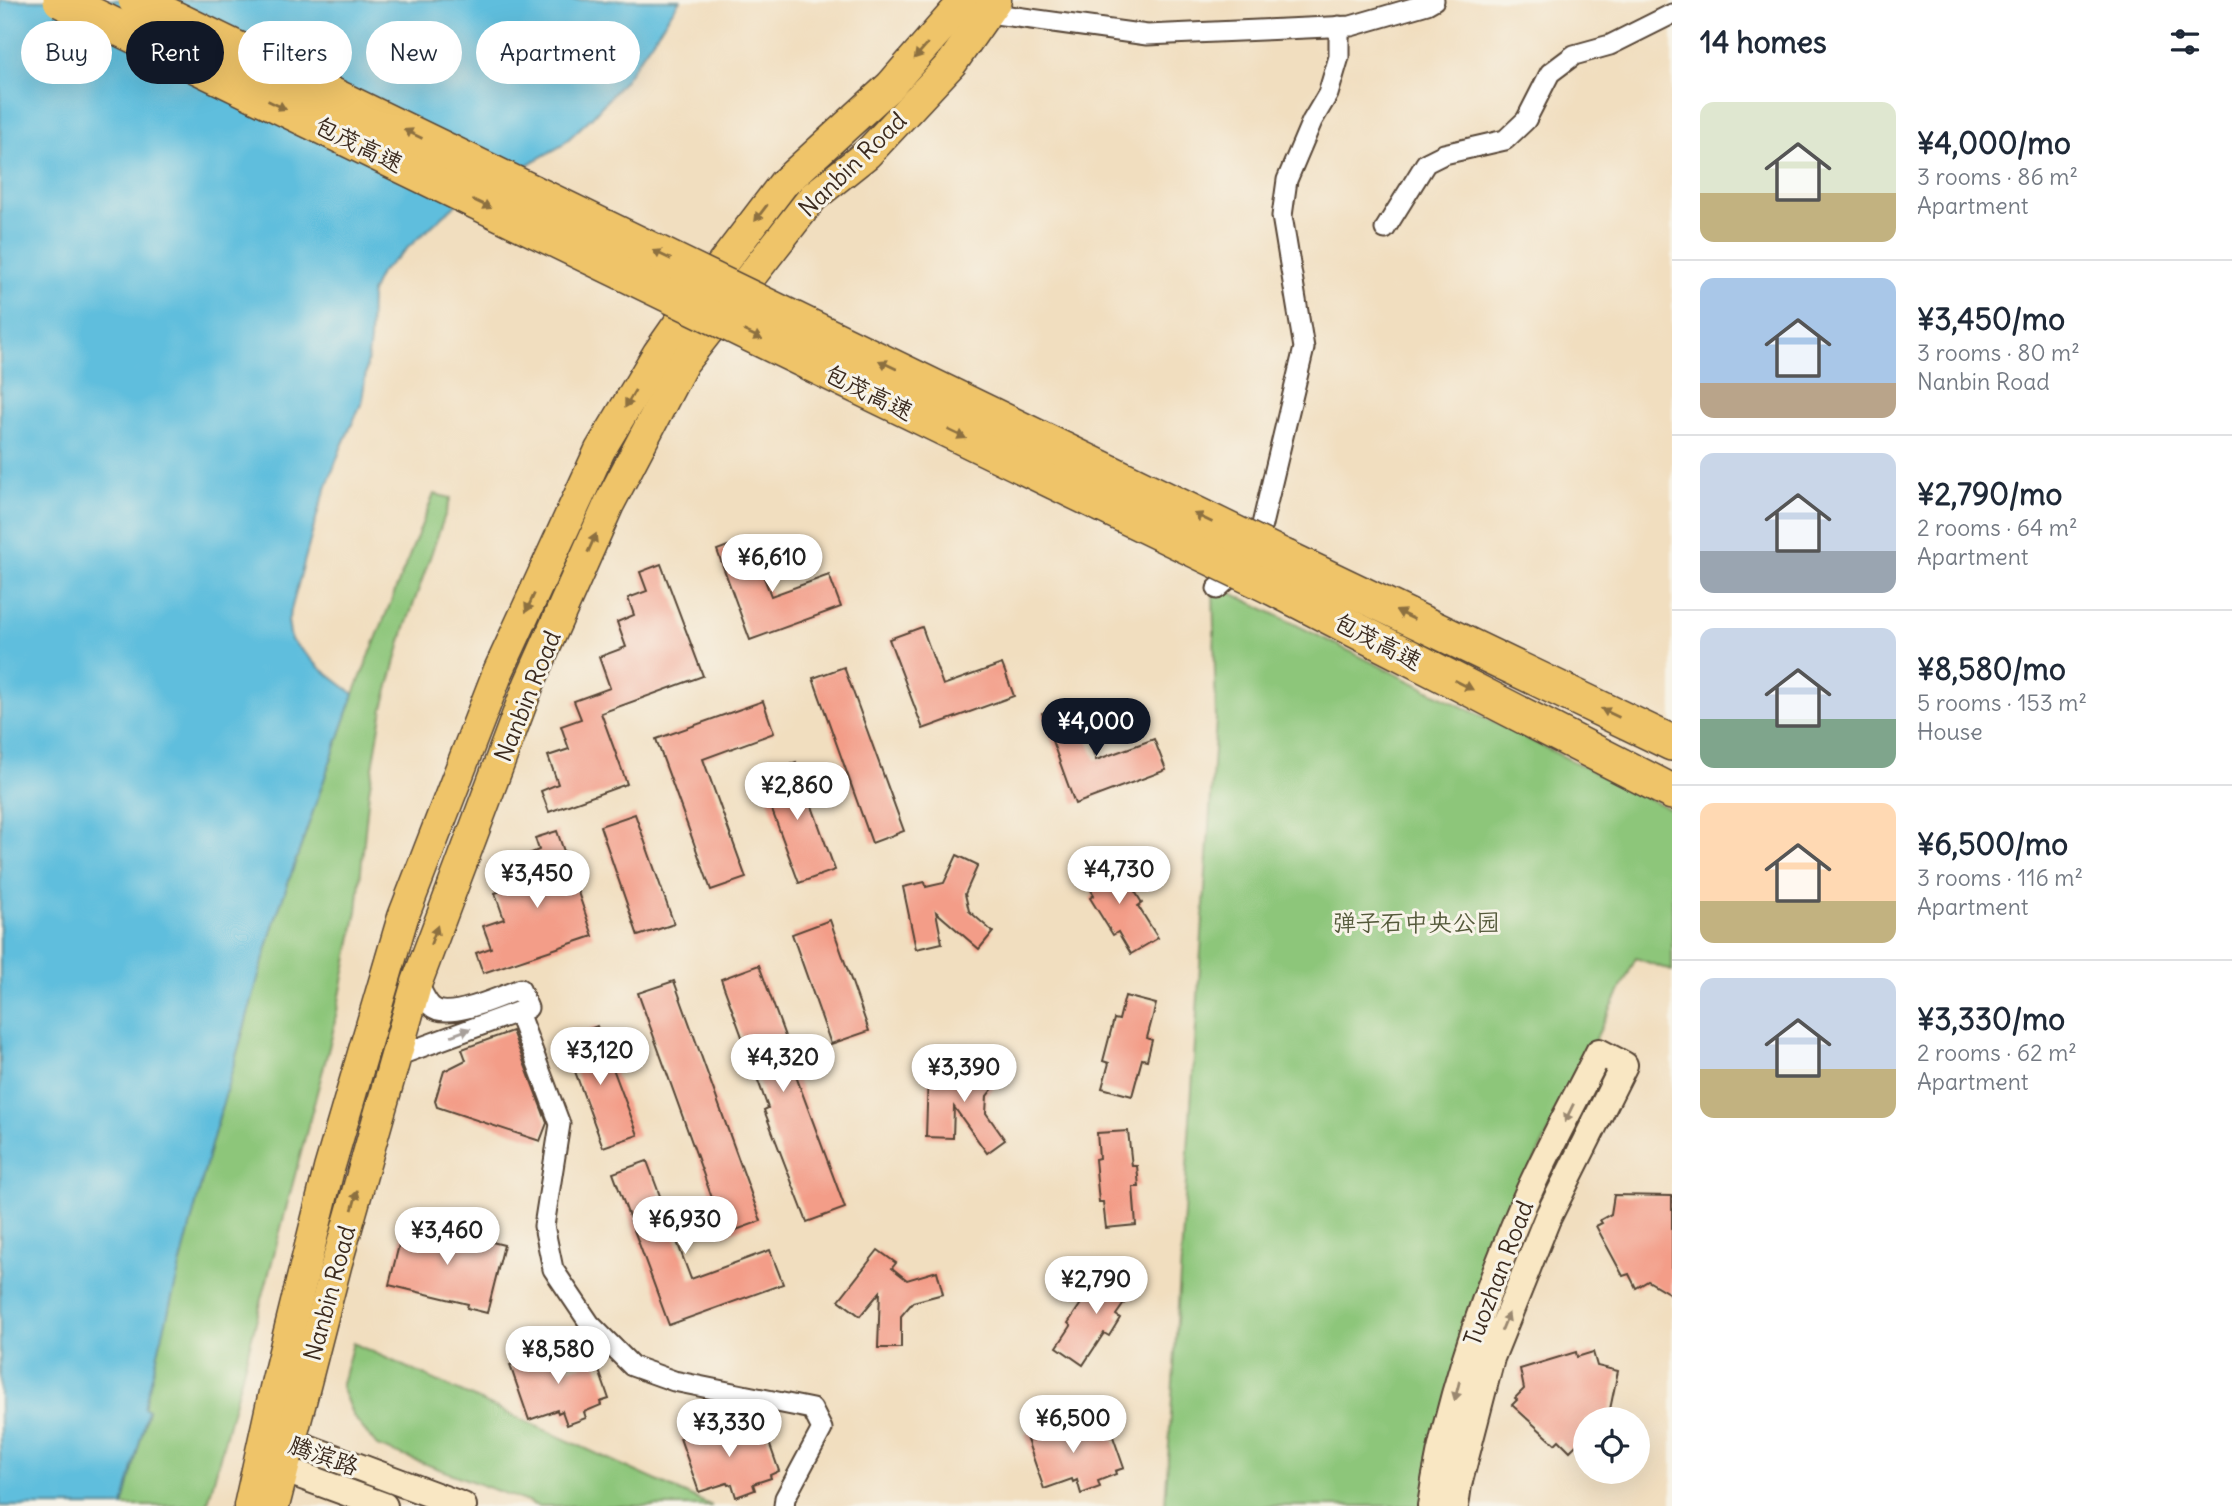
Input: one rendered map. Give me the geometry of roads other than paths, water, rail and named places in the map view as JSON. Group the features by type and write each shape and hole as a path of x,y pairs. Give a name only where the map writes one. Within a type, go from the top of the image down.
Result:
{"highway":[{"name":"包茂高速","path":"61,0 1279,573 1672,743"},
{"name":"包茂高速","path":"136,0 1279,573 1672,792"}],"main road":[{"name":"Nanbin Road","path":"248,1506 274,1452 336,1266 417,982 529,684 609,504 683,363 813,197 867,155 952,62 983,4"},
{"name":"Nanbin Road","path":"274,1506 274,1452 329,1169 403,917 498,672 600,450 657,354 783,184 983,4"},
{"name":"Tuozhan Road","path":"1431,1506 1435,1479 1468,1348 1524,1204 1599,1052 1624,1065 1547,1219 1491,1357 1455,1506"},
{"name":"腾滨路","path":"274,1452 384,1506"},
{"name":"腾滨路","path":"274,1452 463,1506"},
{"path":"344,1506 370,1506"}],"street":[{"path":"983,4 1147,36 1351,26 1434,0"},
{"path":"1385,229 1426,163 1444,154 1505,140 1526,120 1550,73 1574,55 1610,45 1672,14"},
{"path":"1217,589 1248,561 1260,534 1304,348 1282,216 1287,180 1312,121 1328,94 1339,57 1339,26"},
{"path":"397,1056 528,1008 520,989 458,1011 440,1012 430,1006 417,982"},
{"path":"518,1012 560,1124 544,1226 553,1269 590,1324 632,1366 674,1381 812,1409 822,1429 785,1498 784,1506"}],"water":[{"path":"0,0 680,0 640,58 640,21 476,21 476,84 621,84 561,146 456,204 380,273 371,293 370,341 362,402 341,448 319,508 288,621 291,640 320,668 354,694 273,926 211,1145 144,1408 148,1410 123,1506 0,1506"}],"park label":[{"name":"弹子石中央公园","path":"1416,922"}]}
